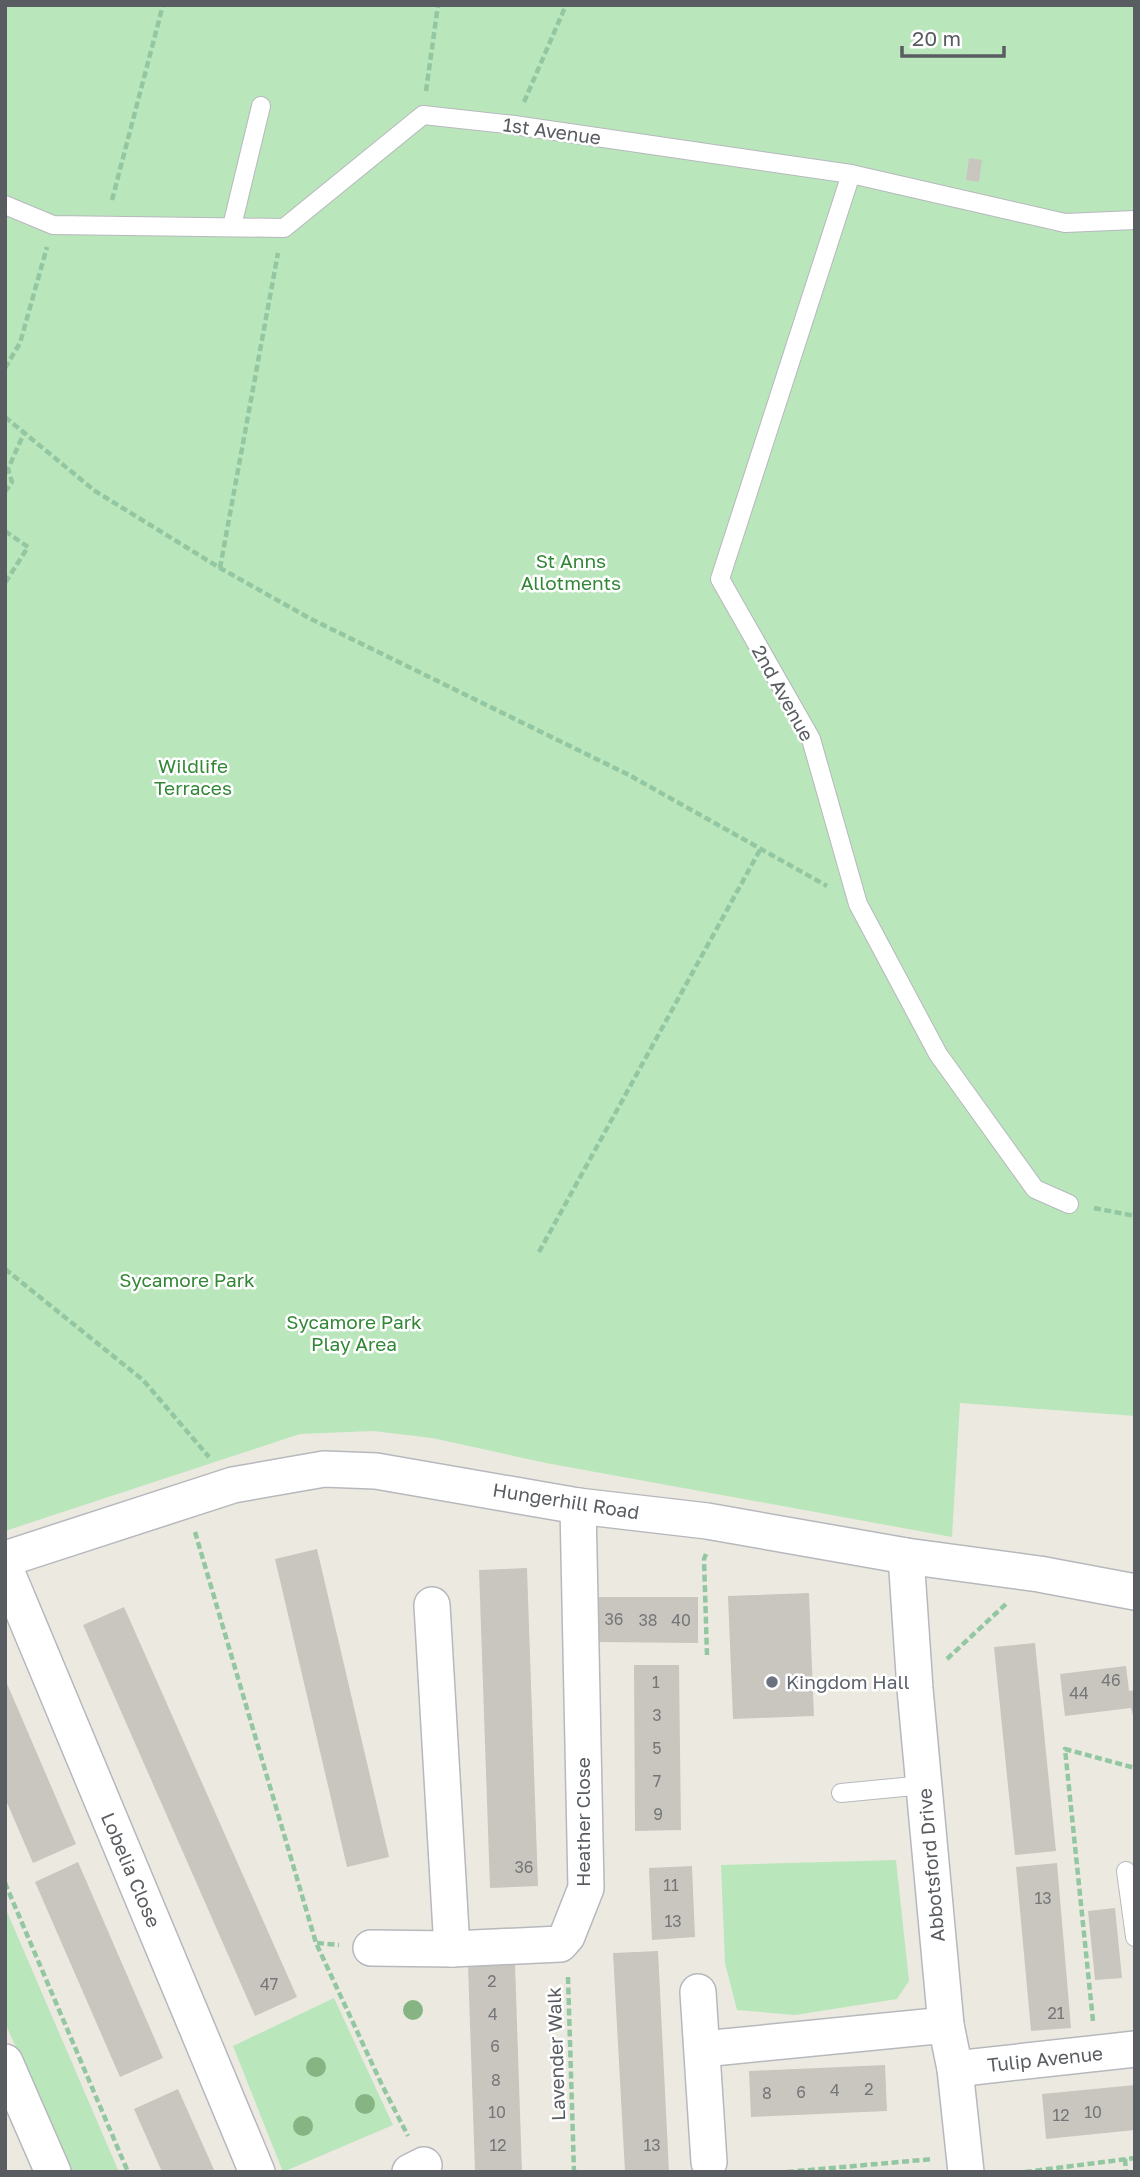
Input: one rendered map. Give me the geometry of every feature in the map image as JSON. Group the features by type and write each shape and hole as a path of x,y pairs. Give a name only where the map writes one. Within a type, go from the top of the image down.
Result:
{"street":[{"name":"Hungerhill Road","path":"5,1559 233,1485 324,1469 376,1471 578,1506 707,1521 1135,1592"},
{"name":"Heather Close","path":"567,1936 586,1888 578,1506"},
{"name":"Abbotsford Drive","path":"906,1556 915,1689 946,2025 955,2068 965,2164"},
{"name":"Lobelia Close","path":"5,1569 257,2172"},
{"path":"432,1605 452,1949"},
{"path":"371,1948 452,1949 560,1944 567,1936"},
{"path":"698,1992 709,2162"},
{"path":"702,2049 946,2025"},
{"name":"Tulip Avenue","path":"955,2068 1135,2049"},
{"path":"5,2062 53,2172"}],"lane":[{"path":"232,226 261,106"},
{"path":"5,205 53,225 284,228 423,115"},
{"name":"1st Avenue","path":"423,115 514,125 851,173 1065,223 1135,220"},
{"name":"2nd Avenue","path":"851,173 720,579 811,739 858,904 938,1054 1035,1189 1069,1203"},
{"path":"841,1793 924,1785"},
{"path":"1126,1871 1135,1937"}],"path":[{"path":"107,225 163,5"},
{"path":"423,115 438,5"},
{"path":"514,125 566,5"},
{"path":"5,368 20,343 53,225"},
{"path":"220,568 284,228"},
{"path":"5,418 95,491 311,620 629,775 858,904"},
{"path":"5,492 12,482 8,469 24,433"},
{"path":"5,531 28,547 5,583"},
{"path":"539,1252 761,848"},
{"path":"1069,1203 1135,1216"},
{"path":"5,1269 143,1380 233,1485"},
{"path":"186,1501 316,1943 417,2168"},
{"path":"707,1521 707,1552 704,1559 707,1655"},
{"path":"915,1689 1039,1574"},
{"path":"1097,2054 1065,1749 1135,1768"},
{"path":"5,1883 128,2172"},
{"name":"Lavender Walk","path":"567,1936 574,2172"},
{"path":"1025,2172 1135,2158"},
{"path":"1125,2159 1126,2172"},
{"path":"787,2172 965,2164"}],"green space":[{"name":"St Anns Allotments","path":"5,5 1135,5 1135,1416 960,1403 952,1537 546,1463 432,1438 373,1431 300,1434 5,1531"},
{"path":"896,1860 909,1981 897,1999 795,2015 737,2010 725,1963 721,1865"},
{"path":"5,1907 119,2172 72,2172 5,2023"},
{"path":"334,1998 393,2125 283,2172 233,2046"}],"building":[{"path":"969,158 982,160 979,182 966,180"},
{"path":"317,1549 389,1857 347,1867 275,1559"},
{"path":"527,1568 538,1886 490,1888 479,1570"},
{"name":"Kingdom Hall","path":"809,1593 814,1716 733,1719 728,1596"},
{"path":"597,1597 698,1597 698,1643 597,1642"},
{"path":"124,1607 297,1997 255,2016 83,1625"},
{"path":"1035,1643 1056,1851 1015,1855 994,1647"},
{"path":"634,1665 679,1665 681,1830 635,1831"},
{"path":"1126,1666 1129,1691 1135,1690 1135,1723 1131,1708 1065,1716 1060,1674"},
{"path":"5,1679 76,1844 33,1863 5,1798"},
{"path":"78,1862 163,2058 120,2077 35,1882"},
{"path":"1057,1863 1071,2028 1031,2031 1016,1867"},
{"path":"692,1866 695,1937 652,1940 649,1868"},
{"path":"1115,1908 1122,1978 1095,1980 1088,1911"},
{"path":"658,1951 669,2172 625,2172 613,1953"},
{"path":"515,1964 522,2172 475,2172 468,1965"},
{"path":"885,2065 887,2111 751,2117 749,2071"},
{"path":"1135,2085 1135,2130 1046,2139 1042,2094"},
{"path":"178,2089 215,2172 162,2172 134,2109"}],"place":[{"name":"Kingdom Hall","path":"772,1682"}],"park label":[{"name":"Wildlife Terraces","path":"193,777"},
{"name":"Sycamore Park","path":"187,1280"},
{"name":"Sycamore Park Play Area","path":"354,1333"}]}
